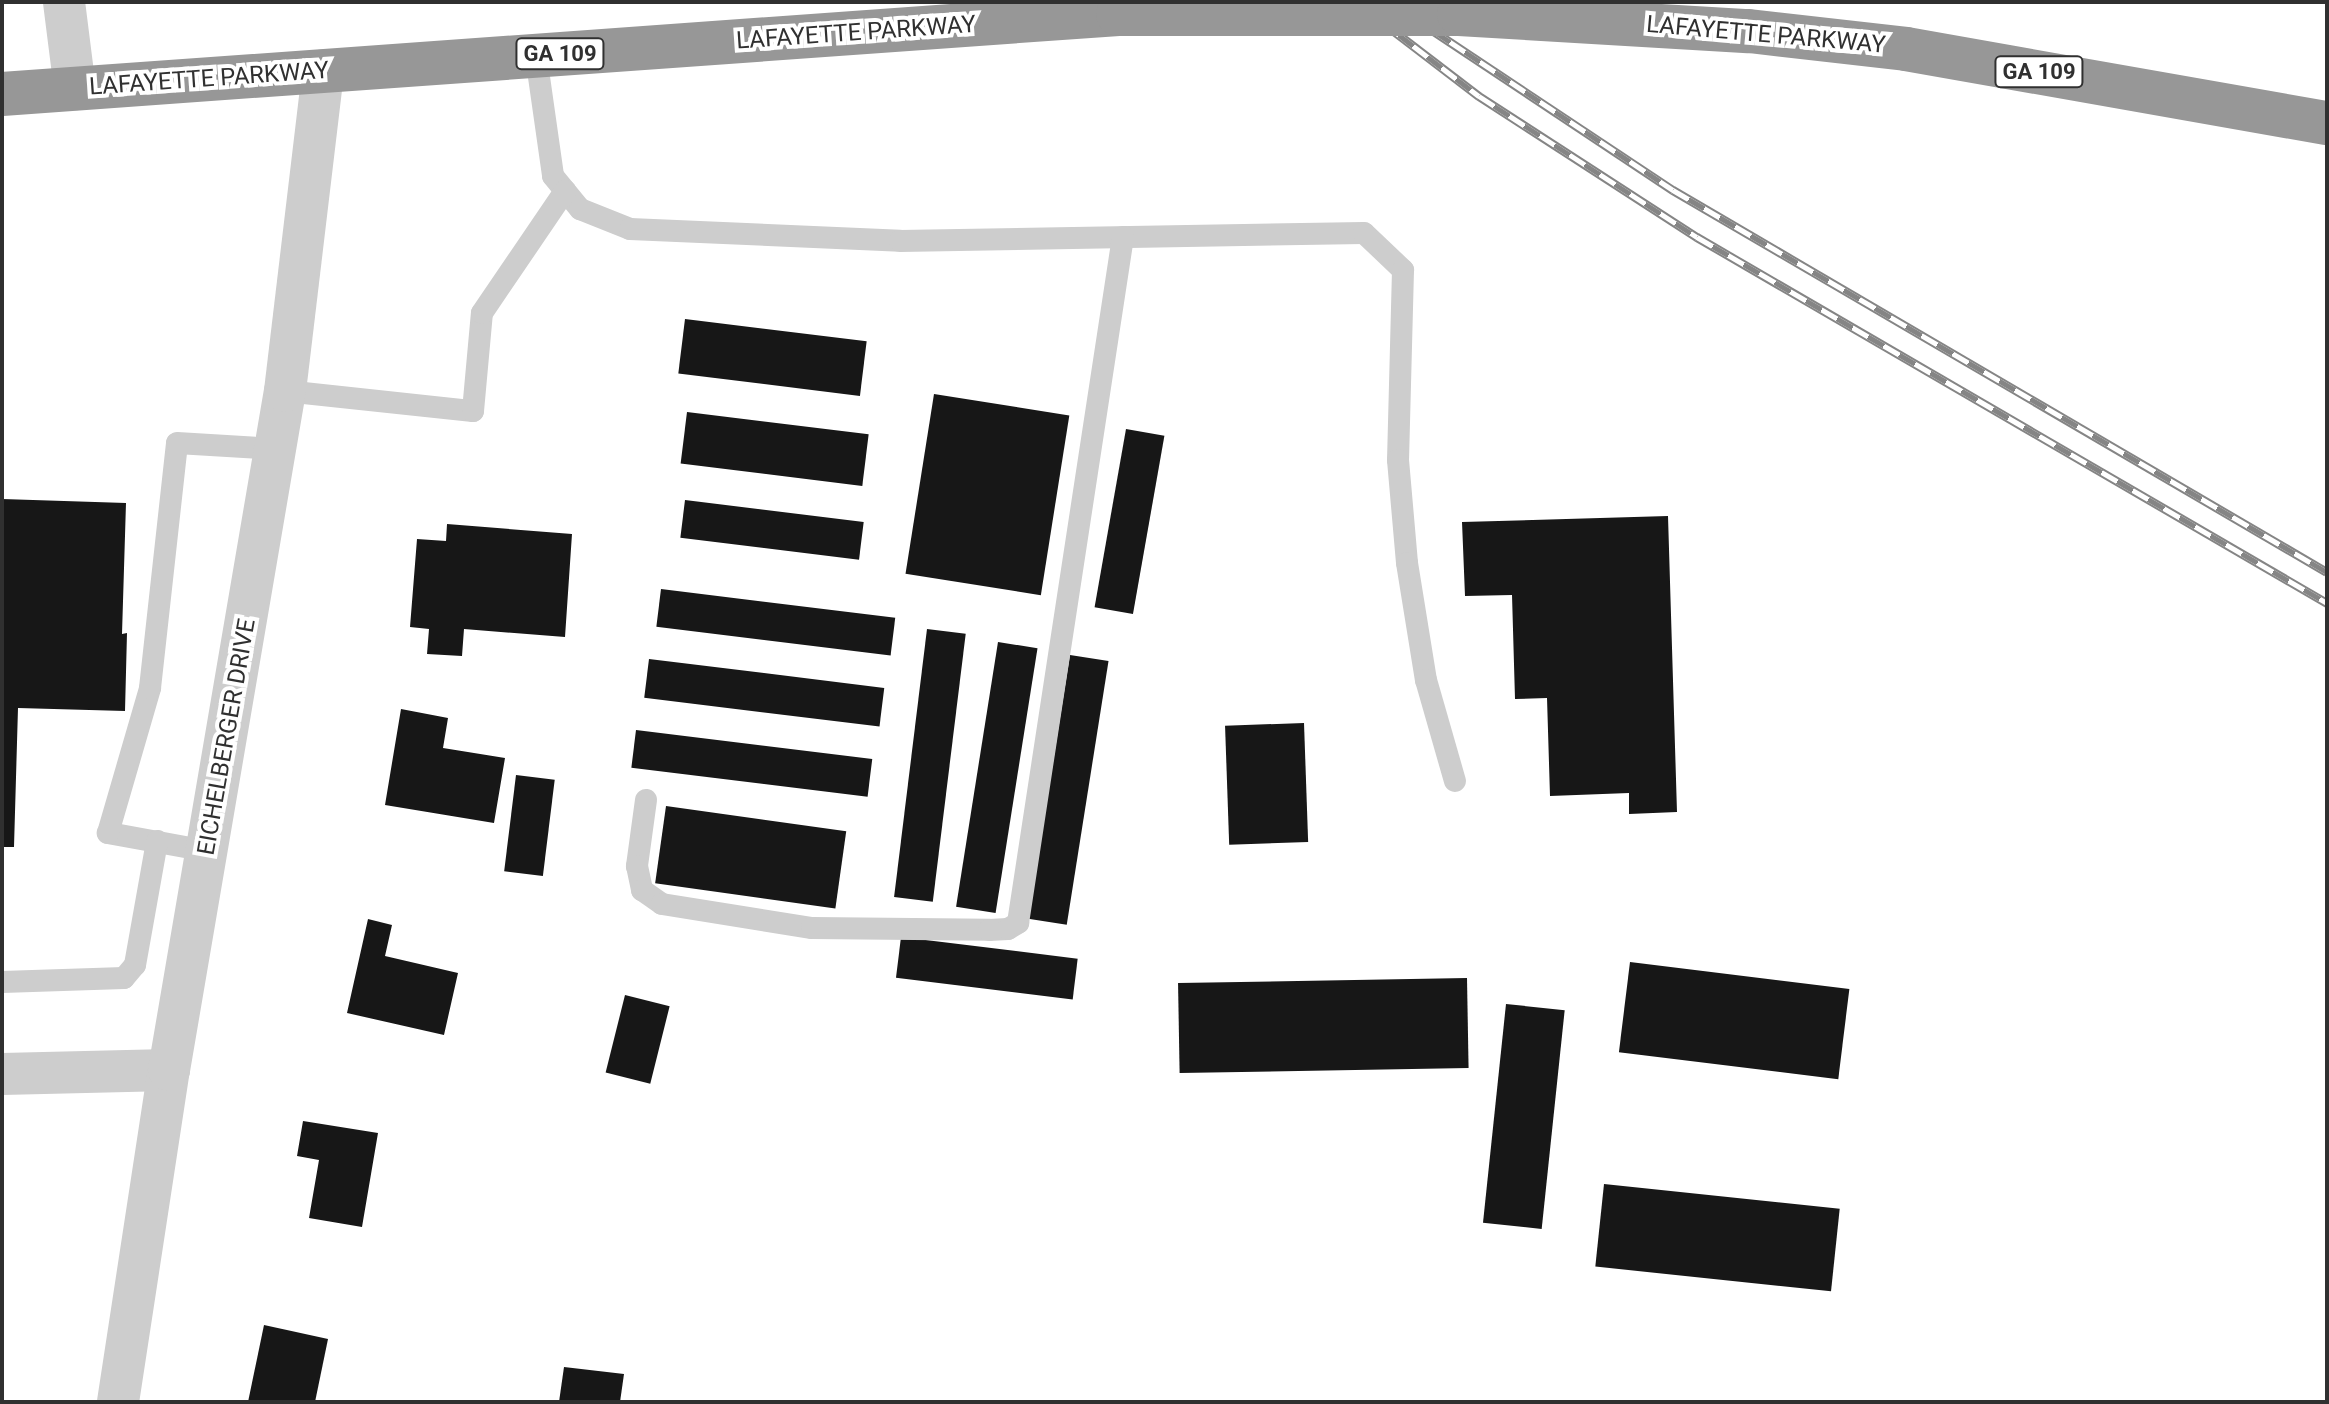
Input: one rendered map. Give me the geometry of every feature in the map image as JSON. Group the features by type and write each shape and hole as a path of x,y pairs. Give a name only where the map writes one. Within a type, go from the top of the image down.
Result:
{"highway":[{"name":"LAFAYETTE PARKWAY","path":"2,94 1118,14 1459,14 1749,31 1906,49 2327,123"}],"street":[{"path":"64,2 75,89"},
{"name":"EICHELBERGER DRIVE","path":"118,1402 169,1070 285,391 323,70"},
{"path":"2,1074 169,1070"}],"lane":[{"path":"536,56 553,176 580,209 630,229 900,241 1364,233 1403,270 1398,460 1407,563 1426,680 1455,781"},
{"path":"285,391 473,411 482,313 565,191"},
{"path":"646,800 637,866 642,890 662,904 812,928 989,930 1008,929 1018,923 1123,237"},
{"path":"207,851 108,833 150,688 177,443 275,449"},
{"path":"2,982 124,978 135,965 157,841"}],"building":[{"path":"685,319 867,341 860,396 678,374"},
{"path":"934,394 1069,415 1041,595 906,574"},
{"path":"687,412 869,434 862,486 681,464"},
{"path":"1126,429 1164,436 1133,614 1095,607"},
{"path":"2,499 126,503 122,634 127,633 125,711 18,708 14,847 2,847"},
{"path":"685,500 864,522 859,560 680,538"},
{"path":"1668,516 1677,812 1629,814 1629,793 1550,796 1547,698 1515,699 1512,595 1465,596 1462,522"},
{"path":"447,524 572,534 565,637 464,629 462,656 427,654 429,629 410,627 417,539 446,541"},
{"path":"661,589 895,618 891,655 656,627"},
{"path":"927,629 966,634 933,902 894,897"},
{"path":"998,642 1038,648 996,913 956,907"},
{"path":"1070,655 1109,661 1067,925 1028,919"},
{"path":"649,659 884,688 879,727 644,698"},
{"path":"401,709 448,718 443,748 505,758 494,823 385,805"},
{"path":"1304,723 1308,842 1229,845 1225,726"},
{"path":"636,730 872,759 868,797 631,768"},
{"path":"516,775 555,780 543,876 504,871"},
{"path":"666,806 846,831 835,909 655,883"},
{"path":"368,919 392,925 385,956 458,973 444,1035 347,1013"},
{"path":"901,937 1078,959 1073,999 896,978"},
{"path":"1630,962 1849,989 1838,1079 1619,1052"},
{"path":"1467,978 1469,1068 1180,1073 1178,983"},
{"path":"625,995 670,1006 650,1084 606,1073"},
{"path":"1506,1004 1565,1010 1542,1229 1483,1223"},
{"path":"303,1121 378,1133 362,1227 309,1218 319,1160 297,1156"},
{"path":"1604,1184 1840,1209 1831,1291 1595,1267"},
{"path":"264,1325 328,1339 315,1402 248,1402"},
{"path":"564,1367 624,1374 620,1402 559,1402"}],"railway":[{"path":"1356,2 1479,96 1697,237 2327,603"},
{"path":"1390,2 1673,190 2327,572"}]}
